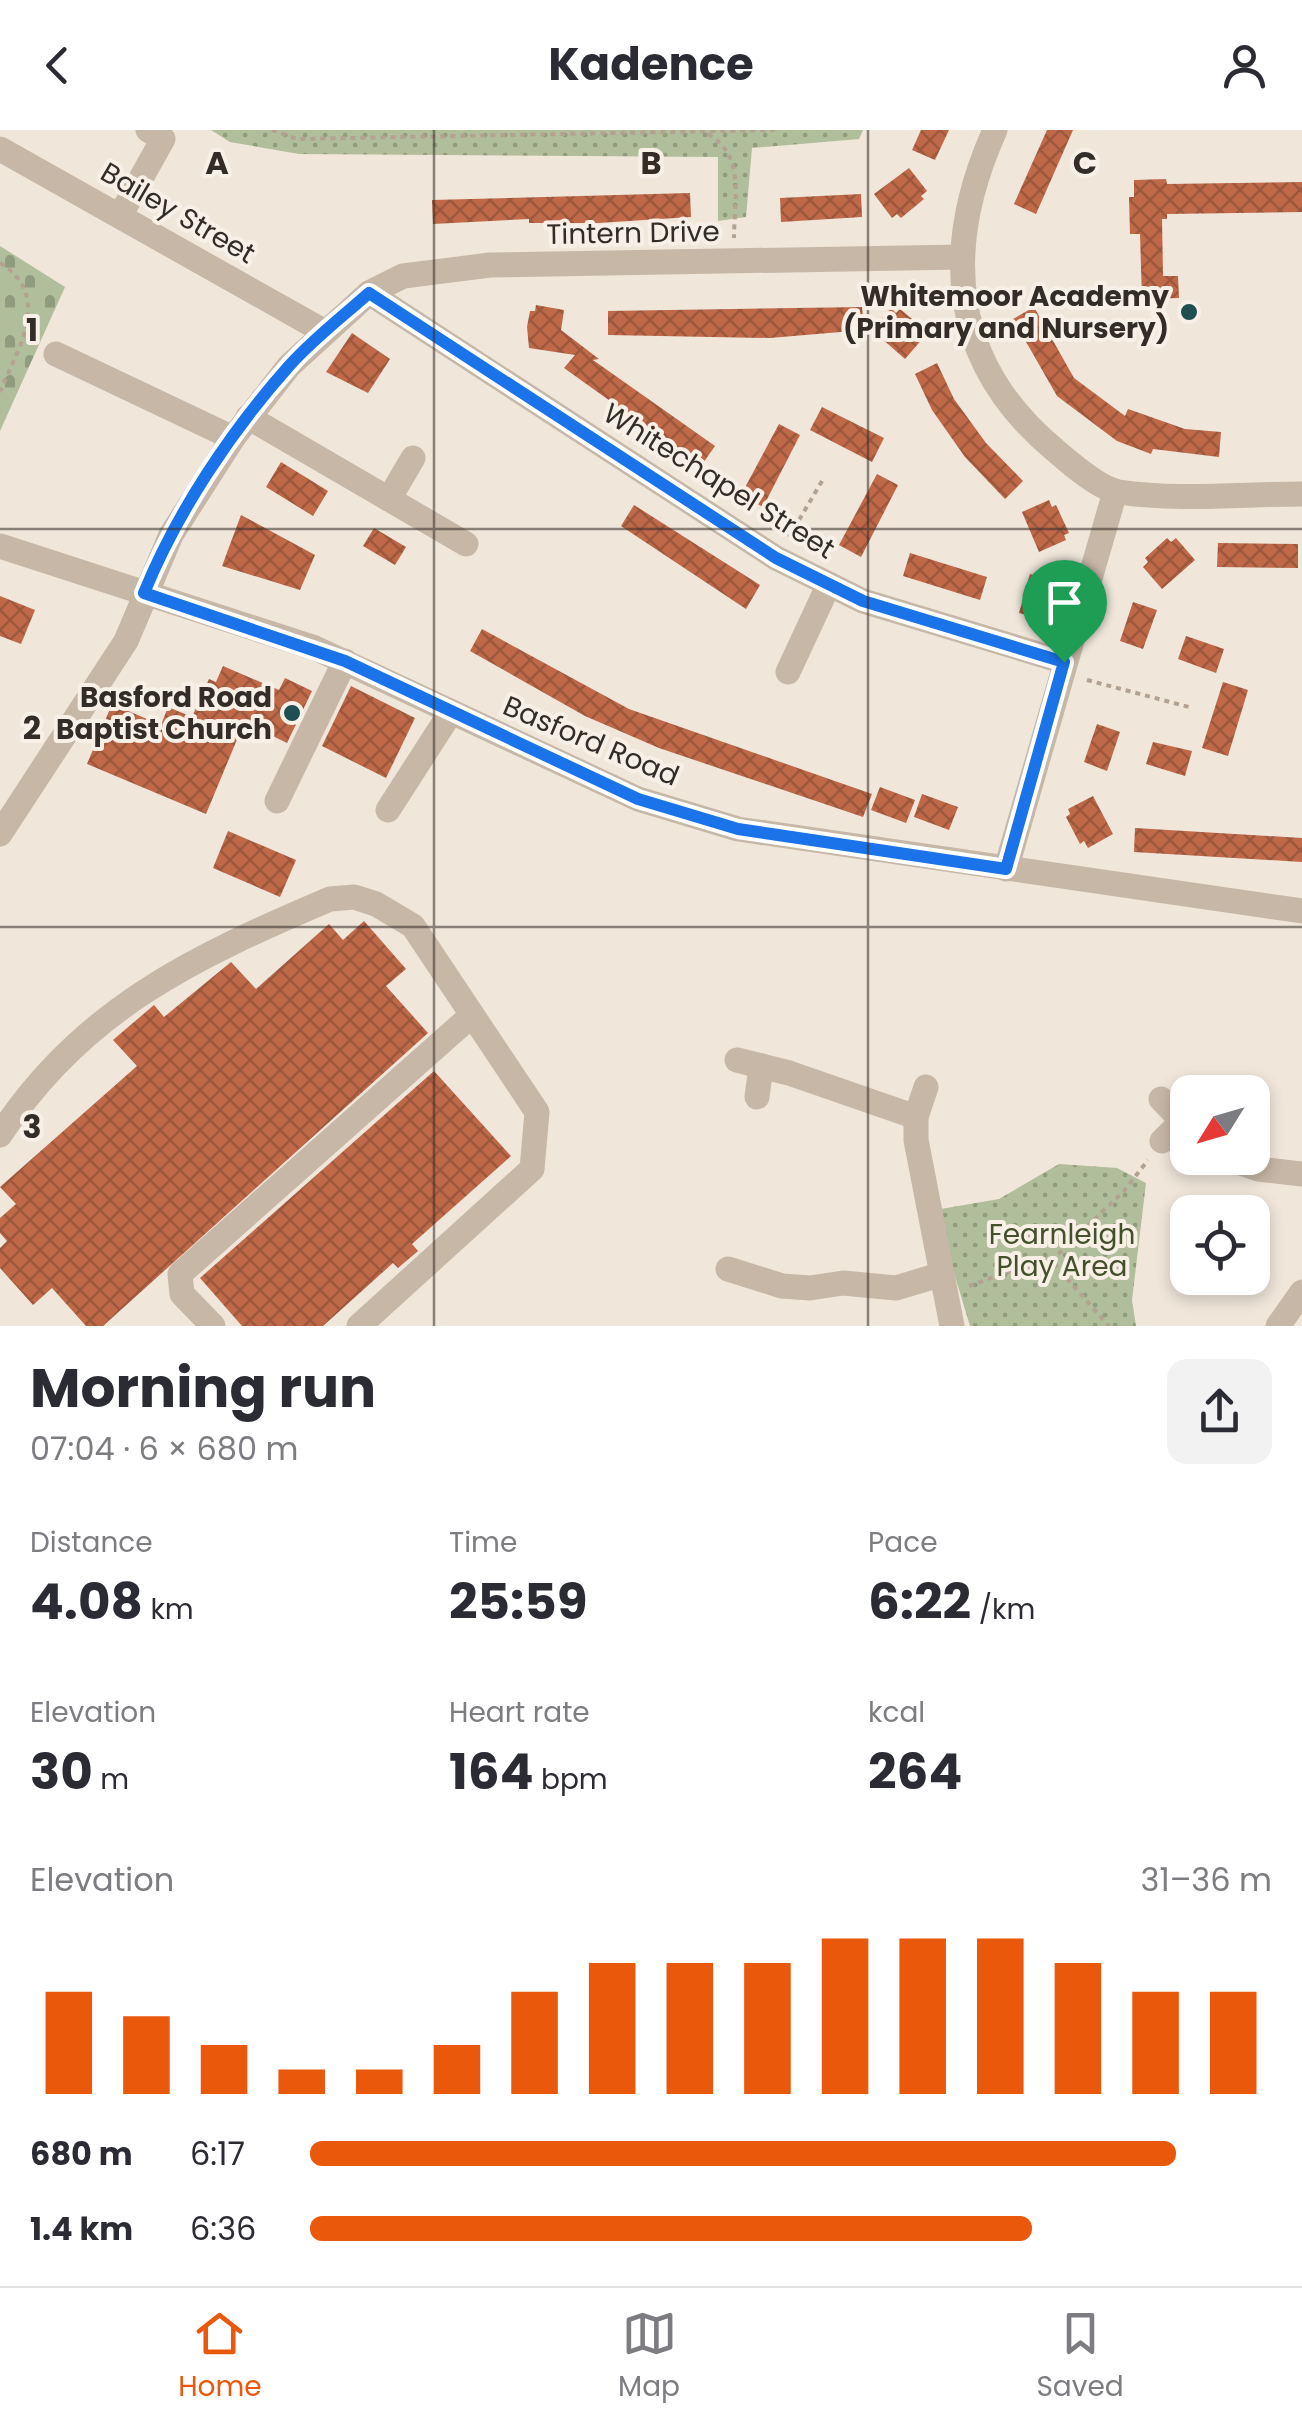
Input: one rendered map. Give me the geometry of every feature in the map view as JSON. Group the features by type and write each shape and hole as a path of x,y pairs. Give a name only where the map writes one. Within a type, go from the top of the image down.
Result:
{"street":[{"path":"120,214 163,138 148,130"},
{"path":"996,130 972,182 962,256 966,315 984,364 1017,420 1116,492 1302,494"},
{"name":"Bailey Street","path":"0,149 326,332"},
{"name":"Tintern Drive","path":"0,834 106,676 126,641 171,534 240,428 289,366 369,293 403,276 490,265 962,256"},
{"name":"Whitechapel Street","path":"369,293 776,558 863,601 1063,668"},
{"path":"56,354 240,428 389,500 466,544"},
{"path":"389,500 413,458"},
{"path":"1006,869 1116,492"},
{"name":"Basford Road","path":"0,546 345,661 638,799 738,829 1302,912"},
{"path":"788,672 829,584"},
{"path":"277,801 345,661"},
{"path":"388,810 452,712"},
{"path":"0,1135 9,1102 101,1020 155,981 330,899 354,898 376,904 414,926 537,1112 532,1169 359,1326"},
{"path":"213,1326 182,1294 180,1274 471,1016"},
{"path":"757,1097 749,1063 916,1118"},
{"path":"926,1087 916,1118 952,1326"},
{"path":"1161,1099 1170,1109"},
{"path":"1162,1141 1170,1135"},
{"path":"1270,1170 1302,1174"},
{"path":"728,1269 782,1286 810,1288 843,1283 896,1288 942,1284"},
{"path":"1278,1326 1302,1292"}],"path":[{"path":"272,130 297,139 775,130"},
{"path":"708,134 730,152 735,167 734,219"},
{"path":"0,264 26,290 32,314 0,392"},
{"path":"776,558 822,481"},
{"path":"1063,668 1189,707"},
{"path":"942,1284 1052,1261 1124,1191 1162,1141"},
{"path":"1052,1261 1110,1326"}],"green space":[{"path":"211,130 863,130 859,139 752,148 746,217 718,221 718,157 299,154 230,142"},
{"path":"0,246 65,287 0,431"},
{"name":"Fearnleigh Play Area","path":"1059,1164 1117,1168 1146,1183 1132,1300 1136,1326 970,1326 935,1210 999,1199"}],"building":[{"path":"921,130 949,130 935,160 912,150"},
{"path":"1047,130 1073,130 1036,214 1014,204"},
{"path":"909,168 927,191 921,196 924,199 901,218 897,214 892,218 874,194"},
{"path":"1166,179 1167,184 1302,182 1302,212 1167,214 1167,219 1162,219 1163,276 1178,276 1179,298 1142,299 1140,234 1130,234 1129,197 1134,197 1134,180"},
{"path":"690,193 691,217 598,223 529,223 529,219 433,224 432,200"},
{"path":"861,194 862,217 781,222 780,198"},
{"path":"536,305 564,310 561,330 599,359 593,360 715,446 701,466 564,368 575,355 529,348 527,327 530,311 535,311"},
{"path":"862,307 864,330 770,338 608,335 608,311"},
{"path":"1034,307 1074,378 1125,416 1128,409 1185,429 1221,432 1219,457 1153,449 1151,454 1117,441 1057,396 1013,319"},
{"path":"891,308 896,313 900,309 923,328 919,332 924,337 905,359 872,330"},
{"path":"352,333 390,359 368,393 326,372"},
{"path":"937,363 954,399 986,443 1023,481 1005,499 965,457 932,410 915,374"},
{"path":"822,407 884,438 872,462 810,430"},
{"path":"779,424 800,435 763,507 741,495"},
{"path":"281,462 328,491 313,516 266,487"},
{"path":"877,474 898,485 861,557 839,545"},
{"path":"1049,500 1052,507 1056,505 1069,533 1064,535 1066,540 1039,552 1022,512"},
{"path":"634,505 760,585 746,609 621,526"},
{"path":"241,515 315,555 300,590 222,566"},
{"path":"374,528 406,547 395,565 363,546"},
{"path":"1167,538 1171,542 1176,538 1195,560 1162,589 1143,567 1148,562 1145,558"},
{"path":"1218,543 1298,544 1298,568 1217,567"},
{"path":"910,553 987,577 980,600 903,576"},
{"path":"1030,574 1054,580 1043,620 1019,613"},
{"path":"0,596 35,610 21,644 0,636"},
{"path":"1133,602 1157,610 1143,649 1120,641"},
{"path":"482,629 629,709 872,794 863,817 659,748 585,716 470,651"},
{"path":"1186,636 1224,649 1216,673 1178,659"},
{"path":"223,666 279,690 285,678 312,691 287,743 248,724 241,730 206,814 87,764 112,704 161,725 168,707 192,717 209,679 216,682"},
{"path":"1223,682 1248,690 1228,756 1202,748"},
{"path":"351,686 415,718 386,778 322,746"},
{"path":"1097,724 1120,732 1107,771 1084,762"},
{"path":"1153,742 1192,751 1185,776 1146,764"},
{"path":"880,787 915,800 906,823 871,810"},
{"path":"922,794 958,807 949,830 914,817"},
{"path":"1093,796 1113,834 1088,848 1084,841 1080,844 1066,817 1070,814 1068,809"},
{"path":"1135,828 1302,838 1302,862 1134,852"},
{"path":"228,831 296,860 280,897 213,868"},
{"path":"364,921 406,969 386,986 428,1033 103,1326 86,1326 52,1288 33,1305 0,1268 0,1248 7,1241 0,1233 0,1218 16,1204 0,1187 137,1066 113,1040 154,1005 164,1017 231,962 256,989 329,924 343,940"},
{"path":"434,1071 511,1156 412,1244 418,1251 398,1268 393,1263 323,1326 242,1326 200,1278"}],"place":[{"name":"Whitemoor Academy (Primary and Nursery)","path":"1189,312"},
{"name":"Basford Road Baptist Church","path":"292,713"}],"route":[{"path":"369,293 776,558 863,601 1064,662 1006,869 738,829 638,799 315,648 144,593 171,534 248,418 310,344 369,293"}]}
